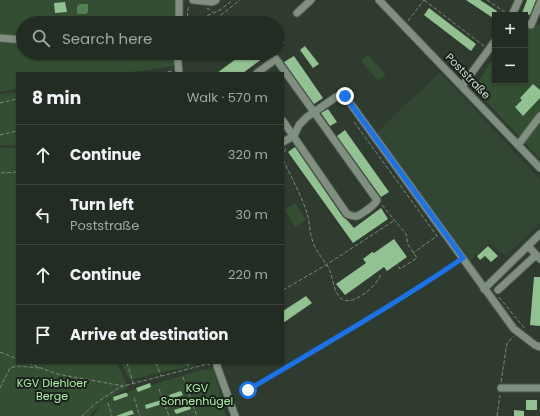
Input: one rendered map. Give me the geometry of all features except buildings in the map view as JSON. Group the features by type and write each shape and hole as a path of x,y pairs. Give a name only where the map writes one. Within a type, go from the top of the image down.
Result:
{"street":[{"path":"179,16 179,0 207,2 215,0"},
{"path":"297,13 311,0"},
{"name":"Poststraße","path":"379,0 540,168"},
{"path":"513,12 519,0"},
{"path":"528,24 531,26 540,3"},
{"path":"0,38 16,39"},
{"path":"462,86 492,46"},
{"path":"178,60 178,71"},
{"path":"258,72 275,60"},
{"path":"277,60 377,200 376,204 356,216 347,214 288,139 284,124"},
{"path":"288,139 299,125 314,112 336,97 345,96 514,329 535,345 540,347"},
{"path":"518,145 540,116"},
{"path":"484,289 540,234"},
{"path":"498,293 538,257 528,246"},
{"path":"217,364 235,416"},
{"path":"500,388 540,388"}],"path":[{"path":"205,16 220,10 233,0"},
{"path":"220,16 240,0"},
{"path":"404,26 424,0 489,50"},
{"path":"487,0 505,12"},
{"path":"187,16 188,8 192,2"},
{"path":"205,8 213,12"},
{"path":"0,103 16,99"},
{"path":"354,122 437,236 413,253"},
{"path":"0,135 16,130"},
{"path":"284,155 288,139"},
{"path":"284,161 306,209 313,242 330,270 334,289 338,295 343,300 354,300 366,294 377,284 381,274"},
{"path":"1,172 16,172"},
{"path":"377,200 406,234 408,245 417,258 400,270 397,264"},
{"path":"284,289 326,265 395,220"},
{"path":"248,390 422,285 463,258"},
{"path":"498,293 528,332"},
{"path":"497,416 507,343 517,332"},
{"path":"0,352 16,359"},
{"path":"31,364 57,374 123,386"},
{"path":"127,364 133,383"},
{"path":"156,364 161,376"},
{"path":"188,364 190,369"},
{"path":"82,416 96,403 123,386 207,364 217,364"},
{"path":"0,388 10,368 17,366 42,368"},
{"path":"183,377 197,416"},
{"path":"159,389 169,416"},
{"path":"134,398 140,416"},
{"path":"108,403 112,416"}],"shaded area":[{"path":"80,4 88,4 88,12 86,14 77,13 77,6"},
{"path":"440,72 540,179 540,224 505,256 489,243 470,261 376,133"}],"green space":[{"path":"0,0 174,0 174,16 16,16 16,60 173,60 173,66 134,72 16,72 16,89 0,92"},
{"path":"528,19 540,25 540,159 474,88 492,61 492,84 528,84"},
{"path":"368,55 386,75 378,81 361,61"},
{"path":"16,92 16,146 0,145 0,94"},
{"name":"KGV Diehloer Berge","path":"0,148 16,148 16,364 117,364 128,387 99,405 90,416 0,416"},
{"path":"295,203 306,220 295,227 285,210"},
{"path":"122,364 197,364 130,380"},
{"name":"KGV Sonnenhügel","path":"214,369 226,416 93,416 100,405 120,394 202,370"}],"route":[{"path":"248,390 434,278 463,258 345,96"}]}
